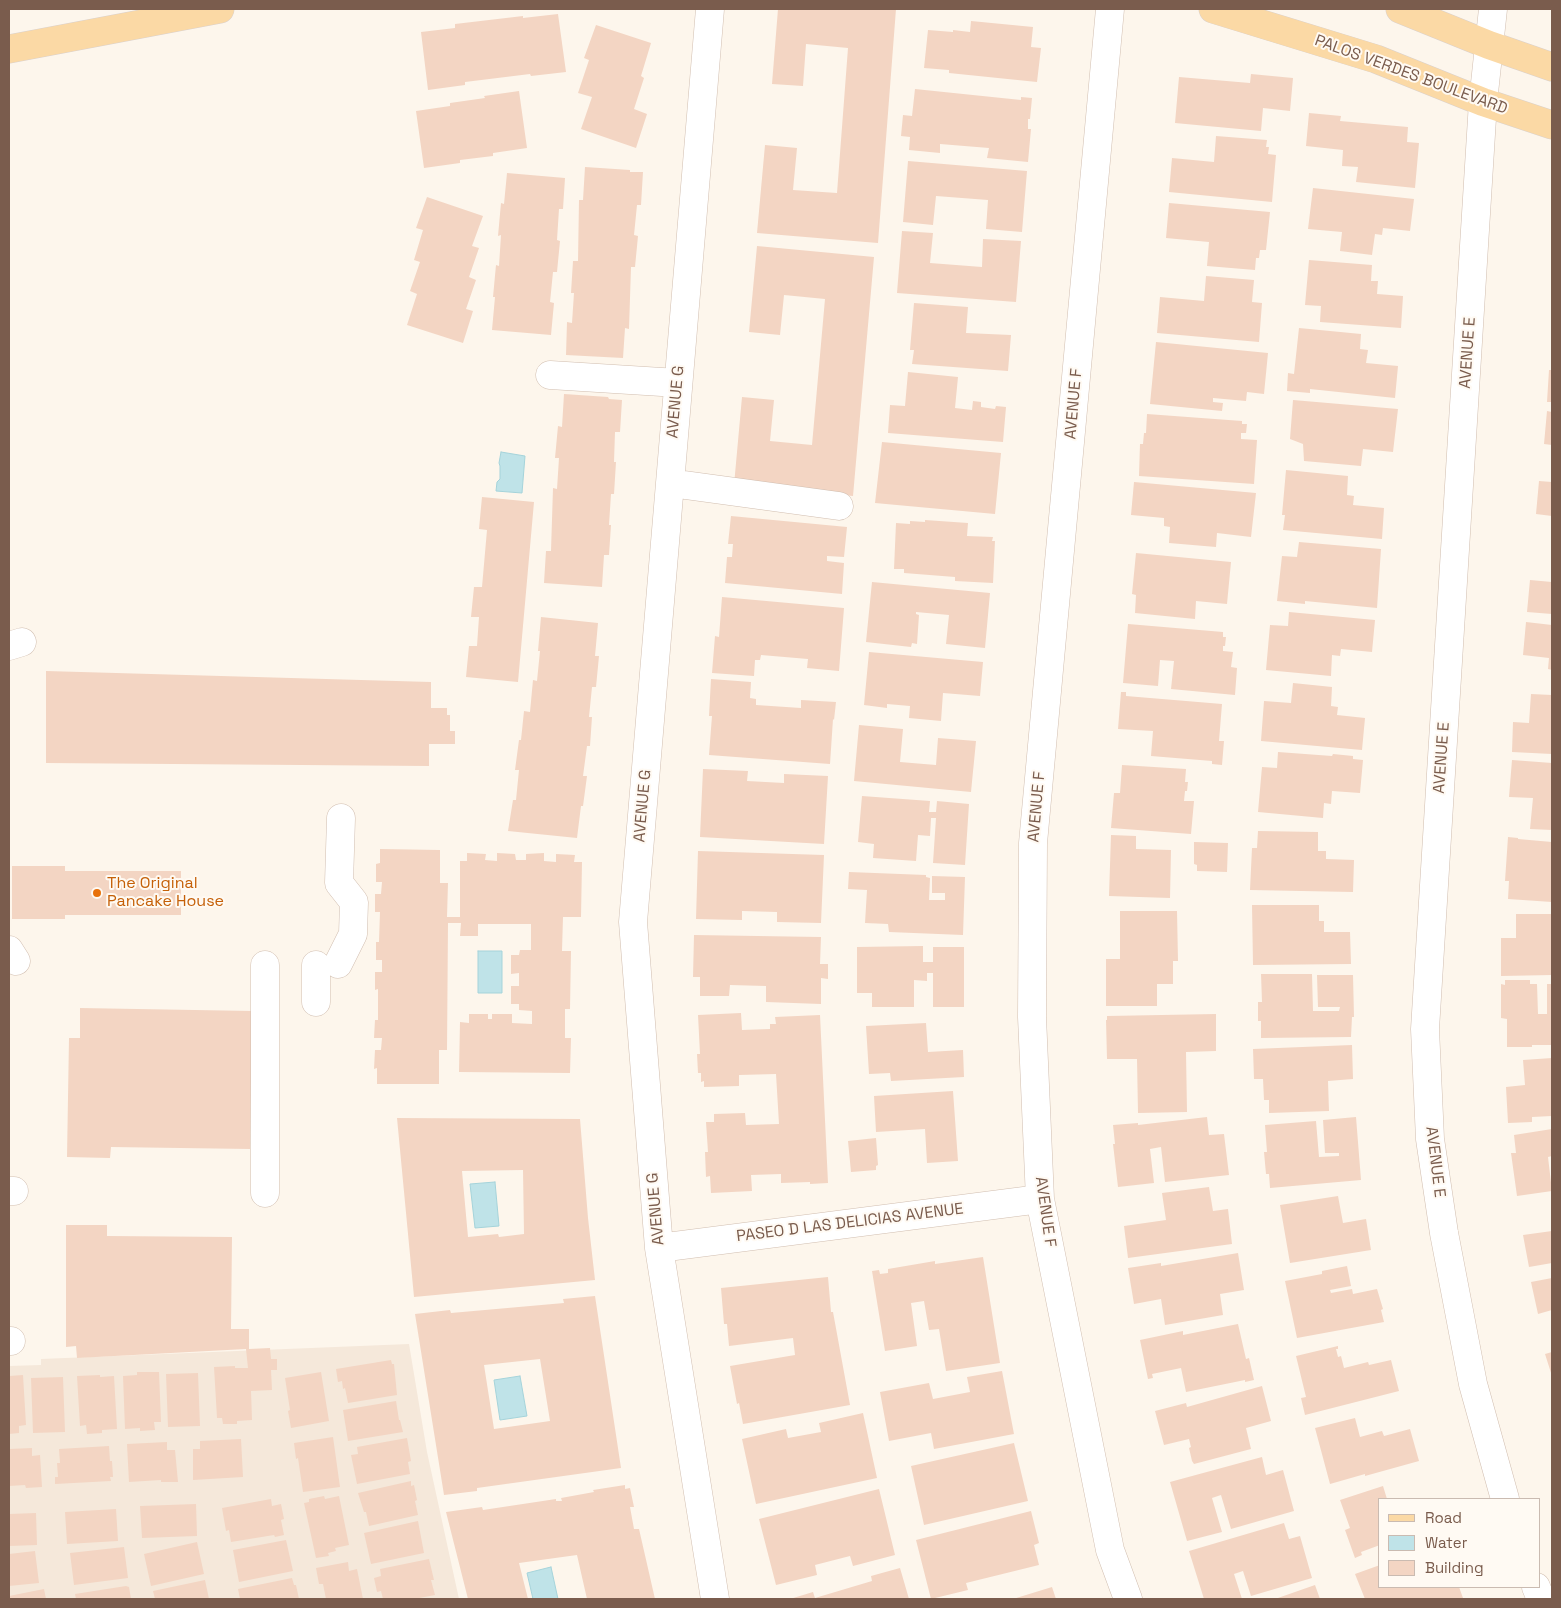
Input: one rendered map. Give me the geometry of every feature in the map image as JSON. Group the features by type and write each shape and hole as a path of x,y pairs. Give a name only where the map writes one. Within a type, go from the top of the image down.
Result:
{"main road":[{"path":"9,49 220,9"},
{"name":"PALOS VERDES BOULEVARD","path":"1212,9 1376,59 1483,102 1552,125"},
{"path":"1400,9 1489,45 1552,67"}],"street":[{"name":"AVENUE G","path":"710,9 633,922 659,1248 715,1599"},
{"name":"AVENUE F","path":"1110,9 1033,843 1032,1017 1040,1198 1110,1550 1128,1599"},
{"name":"AVENUE E","path":"1493,9 1483,102 1425,1029 1430,1139 1444,1233 1473,1384 1506,1498"},
{"path":"550,375 678,383"},
{"path":"670,483 840,506"},
{"path":"316,1002 327,964 353,934 354,902 339,883 340,818"},
{"path":"265,965 265,1194"},
{"name":"PASEO D LAS DELICIAS AVENUE","path":"659,1248 1040,1198"}],"shaded area":[{"path":"409,1344 427,1452 459,1599 9,1599 9,1366 41,1365 41,1359"}],"water":[{"path":"501,452 525,456 522,493 496,491 497,482 500,479 499,463"},
{"path":"478,951 502,951 502,993 478,993"},
{"path":"495,1182 499,1226 475,1228 470,1184"},
{"path":"520,1376 527,1416 500,1420 494,1380"},
{"path":"551,1567 558,1599 533,1599 527,1573"}],"building":[{"path":"778,9 896,9 878,243 757,233 765,145 797,148 793,190 837,193 848,48 806,44 803,86 772,84"},
{"path":"558,14 566,72 531,76 530,74 465,82 465,85 428,90 421,32 455,28 455,24"},
{"path":"971,21 1033,27 1031,47 1041,48 1037,82 949,73 949,70 924,68 928,30 970,32"},
{"path":"596,25 651,43 641,76 644,78 634,109 647,114 636,148 581,129 592,97 578,93 589,60 584,58"},
{"path":"1251,74 1293,78 1290,111 1263,108 1261,131 1175,123 1179,77 1250,83"},
{"path":"915,89 1021,100 1021,97 1032,98 1030,119 1028,119 1028,129 1031,129 1028,162 987,158 989,148 940,144 940,153 909,150 910,137 901,136 903,115 912,116"},
{"path":"519,91 527,148 493,153 493,156 460,160 460,163 424,168 416,111 450,106 450,103 485,98 484,96"},
{"path":"1309,113 1341,116 1340,121 1408,127 1407,142 1419,143 1415,188 1356,182 1358,167 1342,166 1343,150 1306,146"},
{"path":"1216,136 1267,140 1268,154 1276,155 1272,202 1169,192 1172,158 1214,162"},
{"path":"908,161 1027,171 1022,232 986,229 988,200 936,196 933,225 903,222"},
{"path":"585,167 643,172 641,205 637,205 634,235 638,236 635,267 631,267 629,329 625,328 623,358 566,355 567,322 572,323 574,293 571,293 573,261 578,261 579,200 583,200"},
{"path":"507,173 565,178 563,209 559,209 557,240 560,241 557,272 553,272 550,302 554,303 551,335 492,330 496,265 499,266 501,235 498,236 501,203 504,204"},
{"path":"1313,188 1414,199 1410,231 1383,228 1382,235 1375,234 1372,255 1340,251 1342,232 1308,229"},
{"path":"427,197 483,216 472,246 479,248 469,277 476,280 466,309 473,311 463,343 407,325 417,294 410,291 420,262 414,260 423,230 416,228"},
{"path":"1169,203 1270,212 1266,250 1260,250 1259,258 1256,258 1255,270 1207,266 1209,242 1166,238"},
{"path":"902,231 933,233 930,263 982,267 983,239 1021,241 1016,302 897,293"},
{"path":"757,246 874,257 853,496 734,485 742,397 774,400 770,441 812,445 825,299 784,295 780,335 749,332"},
{"path":"1309,260 1372,265 1371,281 1378,281 1377,294 1403,296 1401,328 1320,322 1321,306 1305,305"},
{"path":"1206,276 1254,280 1252,302 1262,303 1259,342 1157,333 1160,297 1204,301"},
{"path":"914,303 968,307 966,333 1011,335 1008,371 912,364 914,350 910,350"},
{"path":"1299,328 1361,334 1360,349 1368,350 1366,363 1398,366 1395,398 1310,389 1310,393 1287,391 1288,373 1294,374"},
{"path":"1156,342 1268,353 1264,394 1247,392 1246,401 1213,398 1213,402 1223,403 1222,411 1150,404"},
{"path":"1549,370 1552,370 1552,402 1547,402"},
{"path":"908,372 958,377 955,408 972,410 973,401 981,402 981,407 995,409 996,406 1006,407 1003,442 888,433 890,405 905,406"},
{"path":"564,394 608,397 609,399 622,400 620,432 615,432 614,462 616,462 614,494 611,494 609,555 604,555 602,587 544,583 546,551 551,551 553,488 557,489 559,458 555,458 558,426 562,427"},
{"path":"1293,400 1398,409 1393,452 1363,449 1361,466 1304,461 1303,444 1290,439"},
{"path":"1547,411 1552,412 1552,445 1544,444"},
{"path":"1147,414 1242,421 1242,424 1247,424 1246,433 1241,433 1241,439 1257,440 1254,484 1139,476 1140,444 1143,444 1144,433 1146,433"},
{"path":"882,442 1001,453 995,514 875,503"},
{"path":"1286,470 1348,476 1347,495 1354,496 1353,505 1384,508 1382,539 1283,530 1285,515 1282,515"},
{"path":"1539,481 1552,482 1552,516 1536,514"},
{"path":"1134,482 1256,493 1251,537 1217,533 1216,547 1169,543 1170,527 1164,526 1164,518 1131,515"},
{"path":"482,497 534,502 518,682 466,677 469,646 477,646 479,617 471,617 474,587 482,587 487,530 479,529"},
{"path":"731,516 847,527 844,557 827,556 827,561 844,563 842,594 725,583 727,557 732,557 733,544 728,544"},
{"path":"925,520 968,523 967,536 993,537 992,541 995,541 993,583 955,581 955,577 904,573 904,569 894,569 896,523 910,524 910,521 925,522"},
{"path":"1299,542 1381,549 1377,608 1305,601 1305,604 1277,601 1282,556 1297,557"},
{"path":"1136,553 1231,562 1227,604 1196,601 1195,619 1135,613 1136,595 1132,594"},
{"path":"1530,580 1552,582 1552,614 1527,612"},
{"path":"872,582 990,593 985,648 946,644 949,615 916,612 919,615 917,644 912,643 911,647 866,642"},
{"path":"722,597 844,608 839,671 807,668 808,659 761,655 760,660 755,660 754,676 712,673 715,636 719,637"},
{"path":"1289,612 1375,620 1372,652 1341,649 1340,656 1332,655 1331,676 1266,670 1270,625 1288,626"},
{"path":"541,617 598,623 595,656 599,656 596,687 592,687 589,717 592,717 590,746 587,746 583,776 587,776 577,838 508,831 513,800 516,800 519,770 515,770 524,711 530,712 533,680 537,681"},
{"path":"1526,622 1552,625 1552,670 1548,669 1549,658 1523,655"},
{"path":"1128,624 1223,632 1223,637 1226,637 1223,651 1233,652 1231,667 1237,668 1235,695 1171,689 1174,661 1160,660 1158,686 1123,683"},
{"path":"869,652 983,662 980,696 943,693 941,721 909,718 910,706 887,704 887,708 864,705"},
{"path":"46,671 431,682 431,708 447,708 447,715 450,715 450,731 455,731 455,744 429,744 429,766 46,763"},
{"path":"711,679 751,682 750,698 756,699 756,705 801,708 801,700 836,702 830,764 709,755 712,716 709,716"},
{"path":"1293,683 1332,687 1331,706 1338,707 1337,715 1365,718 1362,750 1261,741 1264,701 1291,703"},
{"path":"1121,692 1126,692 1126,696 1222,704 1219,741 1224,741 1222,765 1212,764 1212,761 1151,756 1153,731 1118,729"},
{"path":"1531,694 1552,695 1552,754 1512,752 1513,722 1529,723"},
{"path":"859,725 903,729 900,762 936,765 938,738 976,741 971,792 854,781"},
{"path":"1278,752 1332,756 1333,754 1353,756 1353,759 1363,760 1360,793 1332,791 1331,804 1324,803 1323,818 1258,812 1262,767 1277,768"},
{"path":"1512,760 1552,763 1552,830 1530,829 1533,798 1509,797"},
{"path":"1122,765 1186,769 1185,782 1188,782 1184,801 1194,801 1191,834 1111,828 1114,793 1120,793"},
{"path":"703,769 748,771 747,781 784,783 784,774 828,776 824,844 700,837"},
{"path":"862,796 930,801 929,812 936,812 937,801 969,804 965,865 933,863 936,818 931,818 930,836 918,835 916,861 873,858 874,844 858,842"},
{"path":"1258,831 1318,832 1318,851 1326,851 1326,859 1354,860 1353,892 1250,890 1252,848 1257,848"},
{"path":"1111,835 1136,836 1136,849 1171,850 1170,898 1109,896"},
{"path":"1508,837 1552,842 1552,902 1508,899 1509,881 1505,881"},
{"path":"1194,842 1228,843 1227,872 1197,871 1197,865 1194,864"},
{"path":"380,849 440,850 440,883 448,883 447,917 460,917 460,861 467,861 467,853 486,854 485,860 497,861 497,853 515,854 516,860 526,860 526,854 544,853 544,861 556,862 556,854 575,855 574,862 582,862 581,917 563,917 562,951 571,951 570,1009 565,1009 565,1038 571,1038 570,1073 459,1072 460,1022 469,1023 469,1014 488,1014 488,1019 492,1019 492,1014 512,1014 512,1023 532,1024 532,1011 519,1010 519,1004 511,1004 511,986 519,986 519,973 511,974 511,955 519,955 520,950 531,950 531,924 478,924 478,936 460,936 461,923 448,923 447,1050 439,1050 439,1084 377,1084 377,1068 374,1069 375,1050 381,1050 382,1038 374,1038 375,1020 378,1020 378,989 375,990 375,972 382,972 382,960 376,960 380,912 375,912 375,894 381,894 382,882 376,882 376,864 380,863"},
{"path":"698,851 824,855 821,923 777,922 777,912 742,911 742,920 696,919"},
{"name":"The Original Pancake House","path":"12,866 65,866 65,871 181,871 181,915 65,915 65,919 12,919"},
{"path":"849,872 926,875 926,877 930,878 929,900 945,900 945,893 932,893 932,876 965,877 963,935 889,932 888,924 865,923 867,890 848,889"},
{"path":"1252,905 1319,905 1319,921 1324,921 1324,932 1350,932 1351,964 1253,965"},
{"path":"1120,911 1177,911 1178,961 1173,961 1173,984 1157,984 1157,1006 1106,1006 1106,959 1120,959"},
{"path":"1516,914 1552,914 1552,975 1501,976 1501,938 1516,938"},
{"path":"694,935 821,937 820,964 828,964 828,979 821,978 821,1004 766,1002 766,986 730,985 729,996 700,996 700,977 693,977"},
{"path":"923,946 923,962 933,962 933,947 964,947 964,1007 933,1007 933,973 927,973 927,981 914,980 914,1007 872,1007 872,993 857,993 857,947"},
{"path":"1261,974 1312,974 1313,1011 1339,1011 1340,1007 1318,1007 1317,975 1353,975 1354,1017 1352,1017 1351,1037 1261,1038 1261,1021 1258,1021 1258,1002 1262,1002"},
{"path":"1505,980 1530,980 1530,984 1537,984 1538,1014 1547,1014 1547,984 1552,984 1552,1045 1507,1047 1507,1019 1501,1018 1501,984 1505,985"},
{"path":"80,1008 252,1011 250,1149 111,1147 110,1158 67,1157 69,1038 80,1038"},
{"path":"741,1013 742,1030 770,1029 770,1024 776,1024 775,1017 820,1015 828,1183 781,1183 781,1174 751,1175 752,1191 711,1193 710,1176 706,1177 705,1152 708,1152 706,1122 714,1122 714,1114 745,1113 746,1125 779,1124 776,1074 739,1075 739,1086 704,1087 704,1081 701,1082 701,1073 698,1073 697,1054 700,1054 698,1015"},
{"path":"1216,1014 1216,1051 1186,1052 1187,1112 1138,1113 1137,1059 1107,1059 1107,1016"},
{"path":"926,1023 928,1052 963,1050 964,1077 891,1081 890,1073 869,1074 866,1026"},
{"path":"1352,1045 1353,1079 1328,1081 1329,1111 1269,1113 1269,1100 1264,1100 1263,1079 1254,1079 1253,1049"},
{"path":"1552,1058 1552,1116 1532,1117 1532,1122 1508,1123 1506,1087 1525,1085 1523,1060"},
{"path":"953,1091 958,1161 927,1163 925,1129 876,1132 874,1096"},
{"path":"1207,1117 1209,1135 1224,1134 1229,1175 1165,1182 1161,1147 1150,1149 1154,1183 1118,1187 1113,1144 1115,1144 1113,1125 1138,1123 1138,1125"},
{"path":"1356,1117 1361,1180 1270,1188 1269,1174 1266,1174 1264,1152 1267,1152 1265,1125 1316,1121 1319,1157 1339,1156 1339,1153 1325,1153 1323,1120"},
{"path":"397,1118 580,1119 595,1280 414,1297","holes":["523,1170 524,1234 499,1237 498,1234 468,1237 462,1171"]},
{"path":"1552,1129 1552,1156 1548,1157 1552,1191 1517,1196 1511,1153 1516,1153 1514,1135"},
{"path":"876,1138 878,1165 876,1170 851,1172 848,1141"},
{"path":"1209,1187 1213,1211 1228,1209 1232,1244 1128,1258 1124,1226 1166,1220 1162,1193"},
{"path":"1338,1196 1343,1223 1366,1219 1371,1250 1290,1263 1280,1205"},
{"path":"66,1225 107,1225 107,1236 232,1237 231,1329 249,1329 249,1349 270,1348 271,1359 277,1359 277,1370 271,1370 272,1390 251,1391 252,1420 237,1421 237,1424 223,1424 222,1418 217,1418 214,1367 235,1366 235,1368 248,1368 246,1349 77,1358 76,1346 66,1347"},
{"path":"1552,1231 1552,1263 1529,1267 1523,1235"},
{"path":"1238,1253 1244,1290 1220,1294 1223,1315 1165,1325 1161,1299 1134,1304 1128,1268 1161,1263 1161,1266"},
{"path":"983,1257 1000,1363 946,1371 939,1329 929,1330 924,1301 911,1303 917,1346 885,1351 872,1271 879,1270 880,1274 888,1273 888,1269 935,1261 935,1264"},
{"path":"1347,1266 1351,1286 1330,1290 1331,1293 1352,1289 1353,1294 1377,1289 1383,1309 1381,1310 1384,1322 1297,1338 1285,1281 1322,1274 1322,1271"},
{"path":"828,1277 831,1312 833,1312 850,1405 743,1424 730,1366 795,1355 793,1338 729,1346 727,1324 724,1324 721,1288"},
{"path":"1552,1278 1552,1310 1538,1314 1531,1282"},
{"path":"595,1296 621,1468 477,1488 477,1491 444,1495 415,1314 450,1310 451,1313 564,1303 563,1299","holes":["540,1359 550,1421 494,1429 484,1365"]},
{"path":"1238,1324 1246,1359 1249,1358 1254,1380 1245,1382 1245,1380 1186,1392 1181,1368 1152,1374 1153,1378 1148,1379 1140,1340 1183,1331 1183,1335"},
{"path":"1338,1346 1338,1349 1336,1349 1338,1357 1341,1356 1344,1368 1368,1362 1369,1365 1391,1360 1399,1391 1305,1415 1301,1398 1306,1397 1296,1356"},
{"path":"1552,1352 1552,1376 1545,1354"},
{"path":"391,1360 392,1364 394,1364 397,1395 348,1403 342,1381 338,1382 336,1369"},
{"path":"1002,1371 1014,1434 934,1449 931,1433 889,1441 880,1392 929,1383 933,1399 970,1392 967,1377"},
{"path":"137,1372 159,1372 161,1422 154,1422 155,1430 125,1429 123,1376 137,1375"},
{"path":"321,1372 329,1421 291,1428 285,1378"},
{"path":"198,1373 200,1426 168,1427 166,1374"},
{"path":"23,1375 26,1425 19,1426 19,1433 9,1434 9,1376"},
{"path":"100,1375 100,1377 114,1376 117,1429 87,1434 86,1425 80,1426 77,1376"},
{"path":"63,1377 65,1432 33,1433 31,1378"},
{"path":"1262,1386 1271,1421 1246,1428 1251,1449 1194,1464 1189,1448 1191,1447 1189,1439 1164,1445 1155,1411 1186,1403 1187,1407"},
{"path":"396,1401 403,1432 348,1441 343,1410"},
{"path":"863,1413 877,1478 756,1504 742,1439 786,1429 788,1438 821,1432 819,1423"},
{"path":"1355,1418 1360,1437 1382,1431 1384,1436 1410,1429 1419,1461 1330,1484 1315,1428"},
{"path":"333,1437 340,1487 303,1492 294,1443"},
{"path":"407,1438 411,1461 408,1462 410,1474 357,1484 351,1455 358,1454 357,1447"},
{"path":"241,1439 243,1477 193,1480 193,1449 200,1449 200,1441"},
{"path":"167,1442 167,1450 175,1450 178,1482 161,1482 161,1480 129,1482 127,1444"},
{"path":"1014,1443 1028,1501 924,1525 911,1466"},
{"path":"109,1446 113,1477 110,1477 111,1481 55,1484 55,1477 58,1477 57,1463 60,1463 59,1449"},
{"path":"32,1448 32,1456 40,1455 42,1487 9,1486 9,1449"},
{"path":"1262,1457 1266,1475 1283,1470 1294,1511 1231,1529 1221,1495 1212,1498 1222,1532 1187,1541 1170,1482"},
{"path":"411,1481 411,1486 414,1485 418,1515 369,1526 366,1512 364,1512 358,1493"},
{"path":"625,1485 625,1489 630,1488 634,1507 630,1507 634,1529 639,1529 655,1599 587,1599 577,1555 519,1563 528,1599 468,1599 446,1512 482,1507 483,1510 556,1499 556,1501 562,1501 561,1498"},
{"path":"1383,1486 1387,1498 1378,1498 1378,1546 1361,1552 1362,1555 1355,1558 1345,1530 1350,1528 1340,1500"},
{"path":"879,1489 895,1555 853,1566 850,1556 815,1565 817,1575 776,1585 759,1519"},
{"path":"324,1496 325,1499 339,1496 349,1545 335,1548 336,1551 328,1553 329,1556 316,1558 304,1503 309,1502 309,1499"},
{"path":"271,1499 272,1506 281,1504 284,1519 281,1520 284,1535 231,1542 229,1530 226,1531 222,1508"},
{"path":"196,1504 197,1536 142,1538 140,1506"},
{"path":"116,1509 118,1541 67,1544 65,1512"},
{"path":"1031,1511 1039,1543 1034,1545 1039,1565 966,1583 968,1590 931,1599 916,1540"},
{"path":"36,1513 37,1545 9,1546 9,1514"},
{"path":"418,1521 424,1553 371,1564 364,1533"},
{"path":"1284,1523 1289,1539 1300,1536 1312,1578 1251,1596 1243,1571 1234,1574 1242,1599 1204,1599 1189,1551"},
{"path":"286,1540 293,1571 239,1582 233,1550"},
{"path":"197,1542 204,1574 151,1586 144,1554"},
{"path":"124,1547 128,1578 74,1585 70,1553"},
{"path":"35,1551 39,1583 9,1586 9,1554"},
{"path":"429,1559 435,1595 414,1599 383,1599 381,1591 377,1592 374,1578 381,1576 380,1569"},
{"path":"348,1562 349,1571 357,1569 363,1599 326,1599 323,1584 319,1584 316,1568"},
{"path":"1378,1566 1378,1588 1459,1588 1463,1598 1365,1599 1355,1574"},
{"path":"900,1568 909,1599 790,1599 813,1592 815,1598 872,1581 871,1576"},
{"path":"292,1578 294,1585 296,1585 299,1599 240,1599 238,1589"},
{"path":"205,1580 209,1599 155,1599 153,1591"},
{"path":"1315,1585 1320,1599 1275,1599"},
{"path":"129,1587 131,1599 76,1599 75,1594"},
{"path":"1052,1587 1056,1599 1013,1599"},
{"path":"44,1589 46,1599 9,1599 9,1596"}],"place":[{"name":"The Original Pancake House","path":"97,893"}]}
